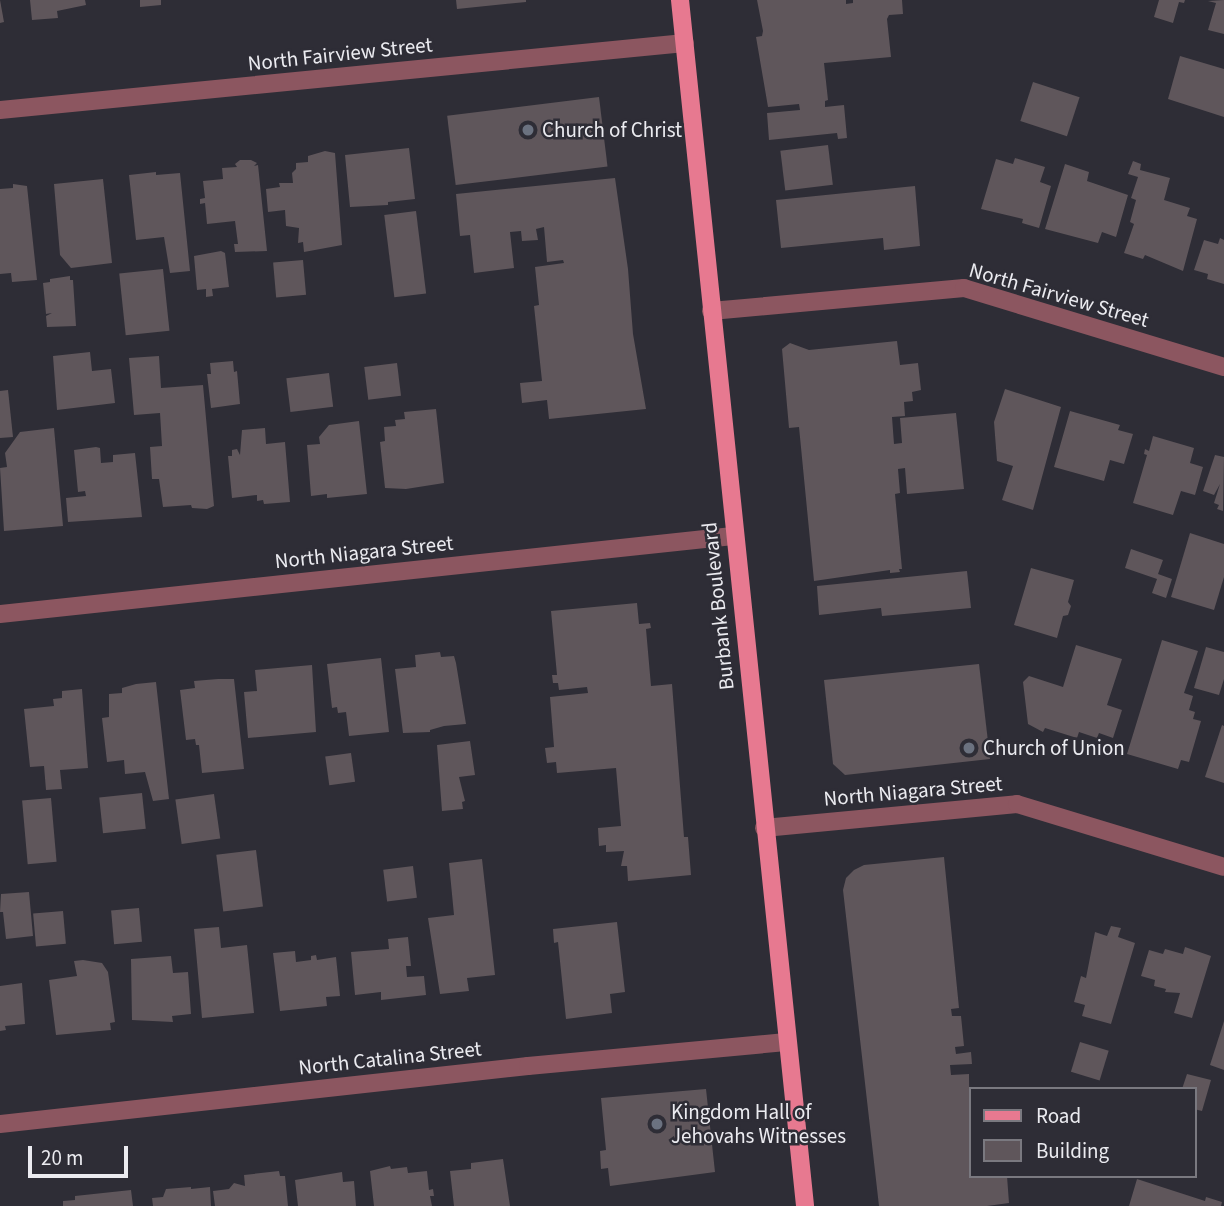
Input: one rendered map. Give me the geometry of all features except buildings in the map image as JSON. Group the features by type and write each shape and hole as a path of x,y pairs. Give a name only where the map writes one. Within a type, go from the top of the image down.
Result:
{"main road":[{"name":"Burbank Boulevard","path":"680,0 733,536 805,1206"}],"street":[{"name":"North Fairview Street","path":"0,110 685,43"},
{"name":"North Fairview Street","path":"711,311 964,288 1224,367"},
{"name":"North Niagara Street","path":"0,614 733,536"},
{"name":"North Niagara Street","path":"764,828 1017,804 1224,867"},
{"name":"North Catalina Street","path":"0,1124 514,1067 786,1042"}],"place":[{"name":"Church of Christ","path":"528,130"},
{"name":"Church of Union","path":"969,748"},
{"name":"Kingdom Hall of Jehovahs Witnesses","path":"657,1124"}]}
